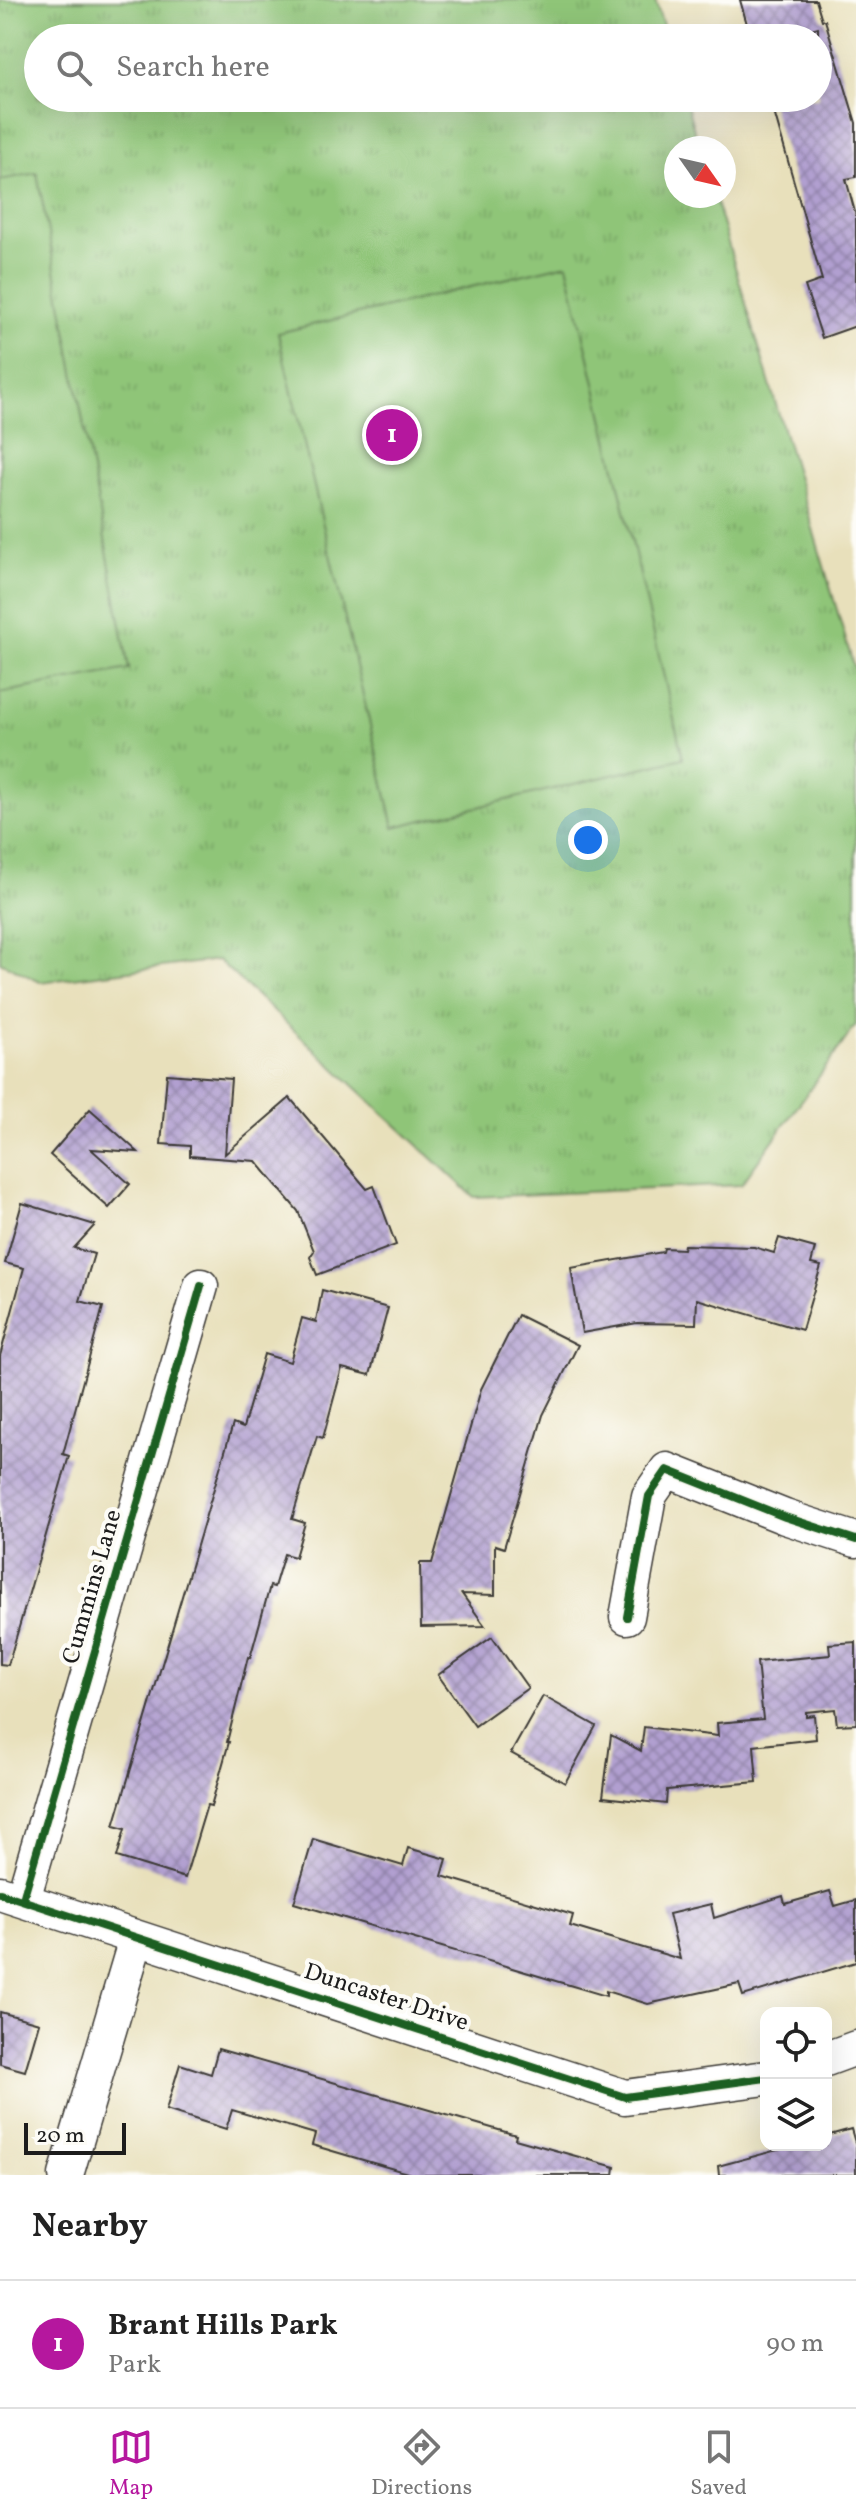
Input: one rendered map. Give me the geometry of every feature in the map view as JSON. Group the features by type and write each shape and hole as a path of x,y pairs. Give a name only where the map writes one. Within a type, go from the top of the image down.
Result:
{"street":[{"name":"Cummins Lane","path":"12,1896 201,1286"},
{"path":"627,1617 649,1496 667,1470 785,1517 856,1540"},
{"name":"Duncaster Drive","path":"12,1896 625,2097 760,2079"},
{"path":"66,2175 136,1939"},
{"path":"832,2057 856,2048"}],"green space":[{"path":"0,0 655,0 663,24 24,24 24,112 689,112 696,136 664,136 664,208 718,208 856,674 856,1025 741,1185 474,1197 218,960 40,982 0,962"},
{"path":"37,173 129,669 0,693 0,180"},
{"path":"567,264 683,758 394,827 278,333"}],"building":[{"path":"740,0 816,0 826,24 747,24"},
{"path":"832,43 856,123 856,177 846,179 856,216 856,326 822,338 805,286 822,280 774,112 832,112"},
{"path":"167,1074 231,1079 225,1154 290,1098 367,1189 374,1186 396,1245 317,1275 310,1257 314,1251 298,1211 256,1161 190,1156 190,1146 161,1144"},
{"path":"90,1109 138,1152 91,1149 130,1184 109,1208 50,1155"},
{"path":"22,1203 95,1225 74,1248 94,1254 80,1301 103,1307 63,1454 69,1456 8,1665 0,1664 0,1356 24,1268 5,1263"},
{"path":"779,1238 815,1248 811,1264 821,1266 802,1330 697,1299 696,1324 637,1323 582,1333 571,1268 663,1252 664,1248 683,1249 684,1245 754,1247 774,1253"},
{"path":"322,1290 388,1308 370,1375 342,1368 323,1438 317,1436 292,1519 305,1523 295,1557 284,1554 274,1587 270,1586 248,1657 211,1806 207,1805 185,1878 117,1857 125,1829 114,1826 233,1424 243,1428 264,1354 290,1362 302,1318 316,1322"},
{"path":"518,1315 578,1345 543,1415 504,1548 495,1545 495,1595 462,1594 485,1626 421,1627 420,1563 432,1563 481,1389"},
{"path":"492,1637 528,1688 475,1726 438,1675"},
{"path":"856,1642 856,1724 837,1725 835,1709 806,1712 806,1716 814,1715 816,1739 754,1746 757,1782 667,1790 666,1804 603,1797 611,1735 641,1751 644,1727 718,1736 717,1723 763,1719 757,1662 830,1655 829,1644"},
{"path":"543,1696 596,1726 565,1783 511,1753"},
{"path":"313,1839 403,1866 408,1848 447,1859 442,1876 573,1915 570,1926 680,1959 669,1914 711,1904 714,1918 783,1896 785,1904 830,1891 835,1906 856,1900 856,1962 743,1996 739,1984 648,2004 606,1991 606,1996 294,1903"},
{"path":"0,2012 39,2023 25,2071 0,2064"},
{"path":"218,2049 516,2135 515,2139 615,2167 614,2175 414,2175 312,2145 315,2134 232,2110 226,2129 166,2110 180,2064 211,2074"},
{"path":"851,2129 856,2146 856,2175 719,2175 718,2166 774,2151 832,2151 832,2134"}],"cycle path":[{"path":"23,1899 201,1286"},
{"path":"627,1617 649,1496 667,1470 785,1517 856,1540"},
{"path":"0,1893 625,2097 760,2079"}],"place":[{"name":"Brant Hills Park","path":"392,435"}]}
